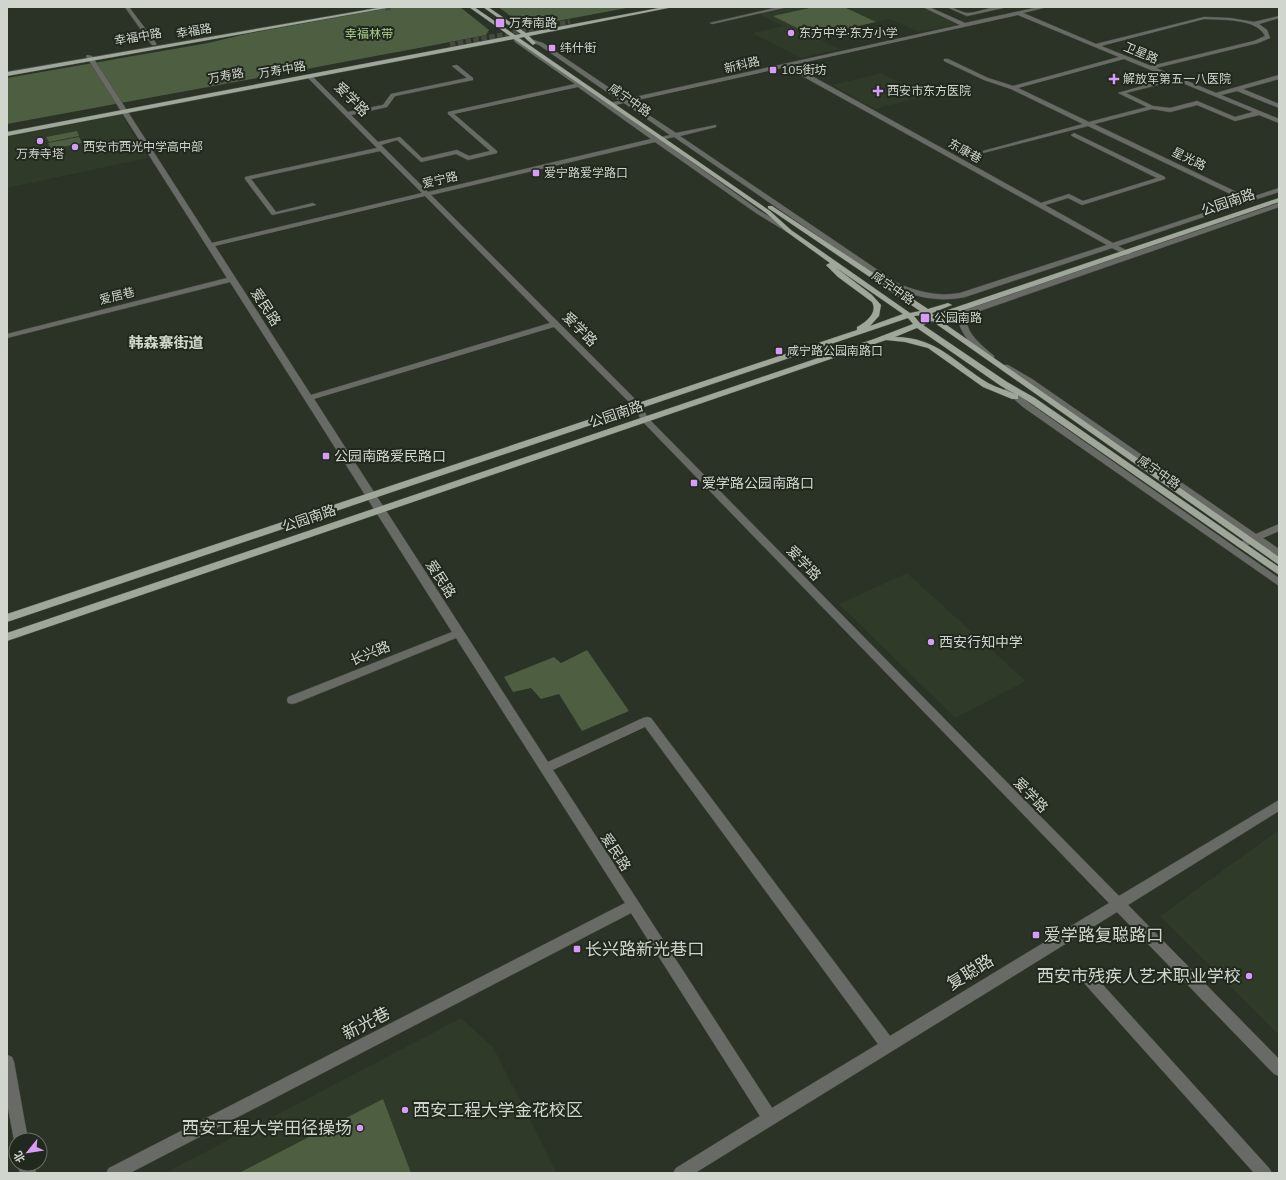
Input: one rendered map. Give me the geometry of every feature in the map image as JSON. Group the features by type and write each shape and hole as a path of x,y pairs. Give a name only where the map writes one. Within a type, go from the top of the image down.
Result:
{"main road":[{"name":"幸福中路","path":"7,69 90,57 154,44 367,7"},
{"name":"咸宁中路","path":"471,7 514,37 527,44 610,105"},
{"name":"咸宁中路","path":"485,7 536,45 623,102 665,138 900,294 992,359 1249,542 1279,572"},
{"path":"570,22 648,7"},
{"path":"514,37 527,37 671,7"},
{"name":"幸福路","path":"7,74 90,57 385,8"},
{"name":"万寿中路","path":"7,134 123,109 205,96 514,37"},
{"name":"万寿路","path":"7,129 123,109 144,103 450,45"},
{"path":"144,103 205,96"},
{"name":"公园南路","path":"7,618 909,315 929,315 1279,195"},
{"name":"公园南路","path":"1255,203 1279,200"},
{"name":"咸宁中路","path":"789,231 909,315 918,325 1004,384 1032,400 1279,562"},
{"path":"821,254 836,272 871,298 877,305 877,312 873,318 863,327 850,335"},
{"name":"公园南路","path":"7,637 379,509 877,341 918,325 929,315"},
{"path":"877,341 896,338 912,339 929,344 988,386 1011,395 1026,404"}],"street":[{"path":"126,7 154,44"},
{"path":"756,7 764,12"},
{"path":"712,22 786,7"},
{"path":"924,7 965,25"},
{"path":"949,7 967,15 1002,7"},
{"name":"新科路","path":"610,105 1045,7"},
{"name":"卫星路","path":"1018,13 1279,121"},
{"path":"1253,24 1279,17"},
{"path":"1097,46 1204,18 1219,18 1253,24 1267,32 1268,37 1256,42 1151,68"},
{"path":"514,37 517,41 579,85 665,138 894,285 910,292 928,297 954,297 1279,206"},
{"name":"爱民路","path":"90,57 370,497 546,768 770,1118"},
{"path":"1013,88 1124,57"},
{"name":"星光路","path":"946,60 986,79 1013,88 1279,214"},
{"name":"东康巷","path":"786,65 1122,250"},
{"path":"347,114 385,106 393,95 471,79 455,66"},
{"name":"爱学路","path":"310,76 637,406 645,419 1279,1069"},
{"path":"1216,95 1279,78"},
{"path":"1163,82 1121,93 1152,107 1170,110 1197,103 1235,119 1258,113"},
{"path":"313,205 274,214 248,178 379,146 398,138 421,160 457,152 468,158 494,152 450,113 579,85"},
{"path":"1238,89 1279,106"},
{"path":"985,152 1152,107"},
{"name":"爱宁路","path":"211,246 714,126"},
{"path":"1040,205 1069,196 1082,203 1163,178 1074,135"},
{"path":"665,138 758,212 789,231"},
{"path":"992,359 970,338 963,329 962,319 968,312 1122,250 1255,203 1279,190"},
{"name":"爱居巷","path":"7,336 232,279"},
{"path":"894,285 900,294"},
{"path":"308,398 555,324"},
{"path":"1004,384 1026,404 1279,584"},
{"path":"1249,542 1279,527"},
{"path":"1249,542 1279,554"},
{"name":"长兴路","path":"292,700 459,633"},
{"path":"546,768 647,721 888,1045"},
{"name":"复聪路","path":"681,1173 1279,805"},
{"name":"新光巷","path":"114,1173 634,905"},
{"path":"1089,979 1264,1173"},
{"path":"7,1062 20,1132"}],"shaded area":[{"name":"东方中学·东方小学","path":"792,7 844,7 848,9 858,7 922,7 959,24 919,32 890,19 814,36 839,49 800,58 752,33 783,26 759,14"},
{"name":"西安市东方医院","path":"882,73 926,96 875,109 832,85"},
{"name":"西安市西光中学高中部","path":"122,115 148,158 7,188 7,137"},
{"name":"西安行知中学","path":"907,573 1026,681 955,718 839,604"},
{"name":"西安市残疾人艺术职业学校","path":"1279,830 1279,1035 1160,916"},
{"name":"西安工程大学金花校区","path":"461,1018 493,1047 557,1173 165,1173"}],"green space":[{"name":"幸福林带","path":"393,7 460,7 489,30 486,35 7,124 7,78 208,43 246,34"},
{"path":"498,7 632,7 536,25 519,22"},
{"path":"814,7 844,7 876,22 813,36 773,16"},
{"path":"77,131 79,136 49,142 46,137"},
{"path":"79,137 82,143 51,149 48,143"},
{"path":"587,650 629,711 582,731 559,694 541,699 531,688 513,692 504,677 554,657 561,663"},
{"name":"西安工程大学田径操场","path":"383,1099 411,1173 239,1173"}],"tunnel":[{"path":"385,8 392,7"},
{"path":"450,45 570,22"}],"place":[{"name":"万寿南路","path":"500,23"},
{"name":"东方中学·东方小学","path":"791,33"},
{"name":"纬什街","path":"552,48"},
{"name":"105街坊","path":"773,70"},
{"name":"解放军第五一八医院","path":"1114,79"},
{"name":"西安市东方医院","path":"878,91"},
{"name":"万寿寺塔","path":"40,141"},
{"name":"西安市西光中学高中部","path":"75,147"},
{"name":"爱宁路爱学路口","path":"536,173"},
{"name":"公园南路","path":"925,318"},
{"name":"咸宁路公园南路口","path":"779,351"},
{"name":"公园南路爱民路口","path":"326,456"},
{"name":"爱学路公园南路口","path":"694,483"},
{"name":"西安行知中学","path":"931,642"},
{"name":"爱学路复聪路口","path":"1036,935"},
{"name":"长兴路新光巷口","path":"577,949"},
{"name":"西安市残疾人艺术职业学校","path":"1249,976"},
{"name":"西安工程大学金花校区","path":"405,1110"},
{"name":"西安工程大学田径操场","path":"360,1128"}],"district":[{"name":"韩森寨街道","path":"166,343"}]}
